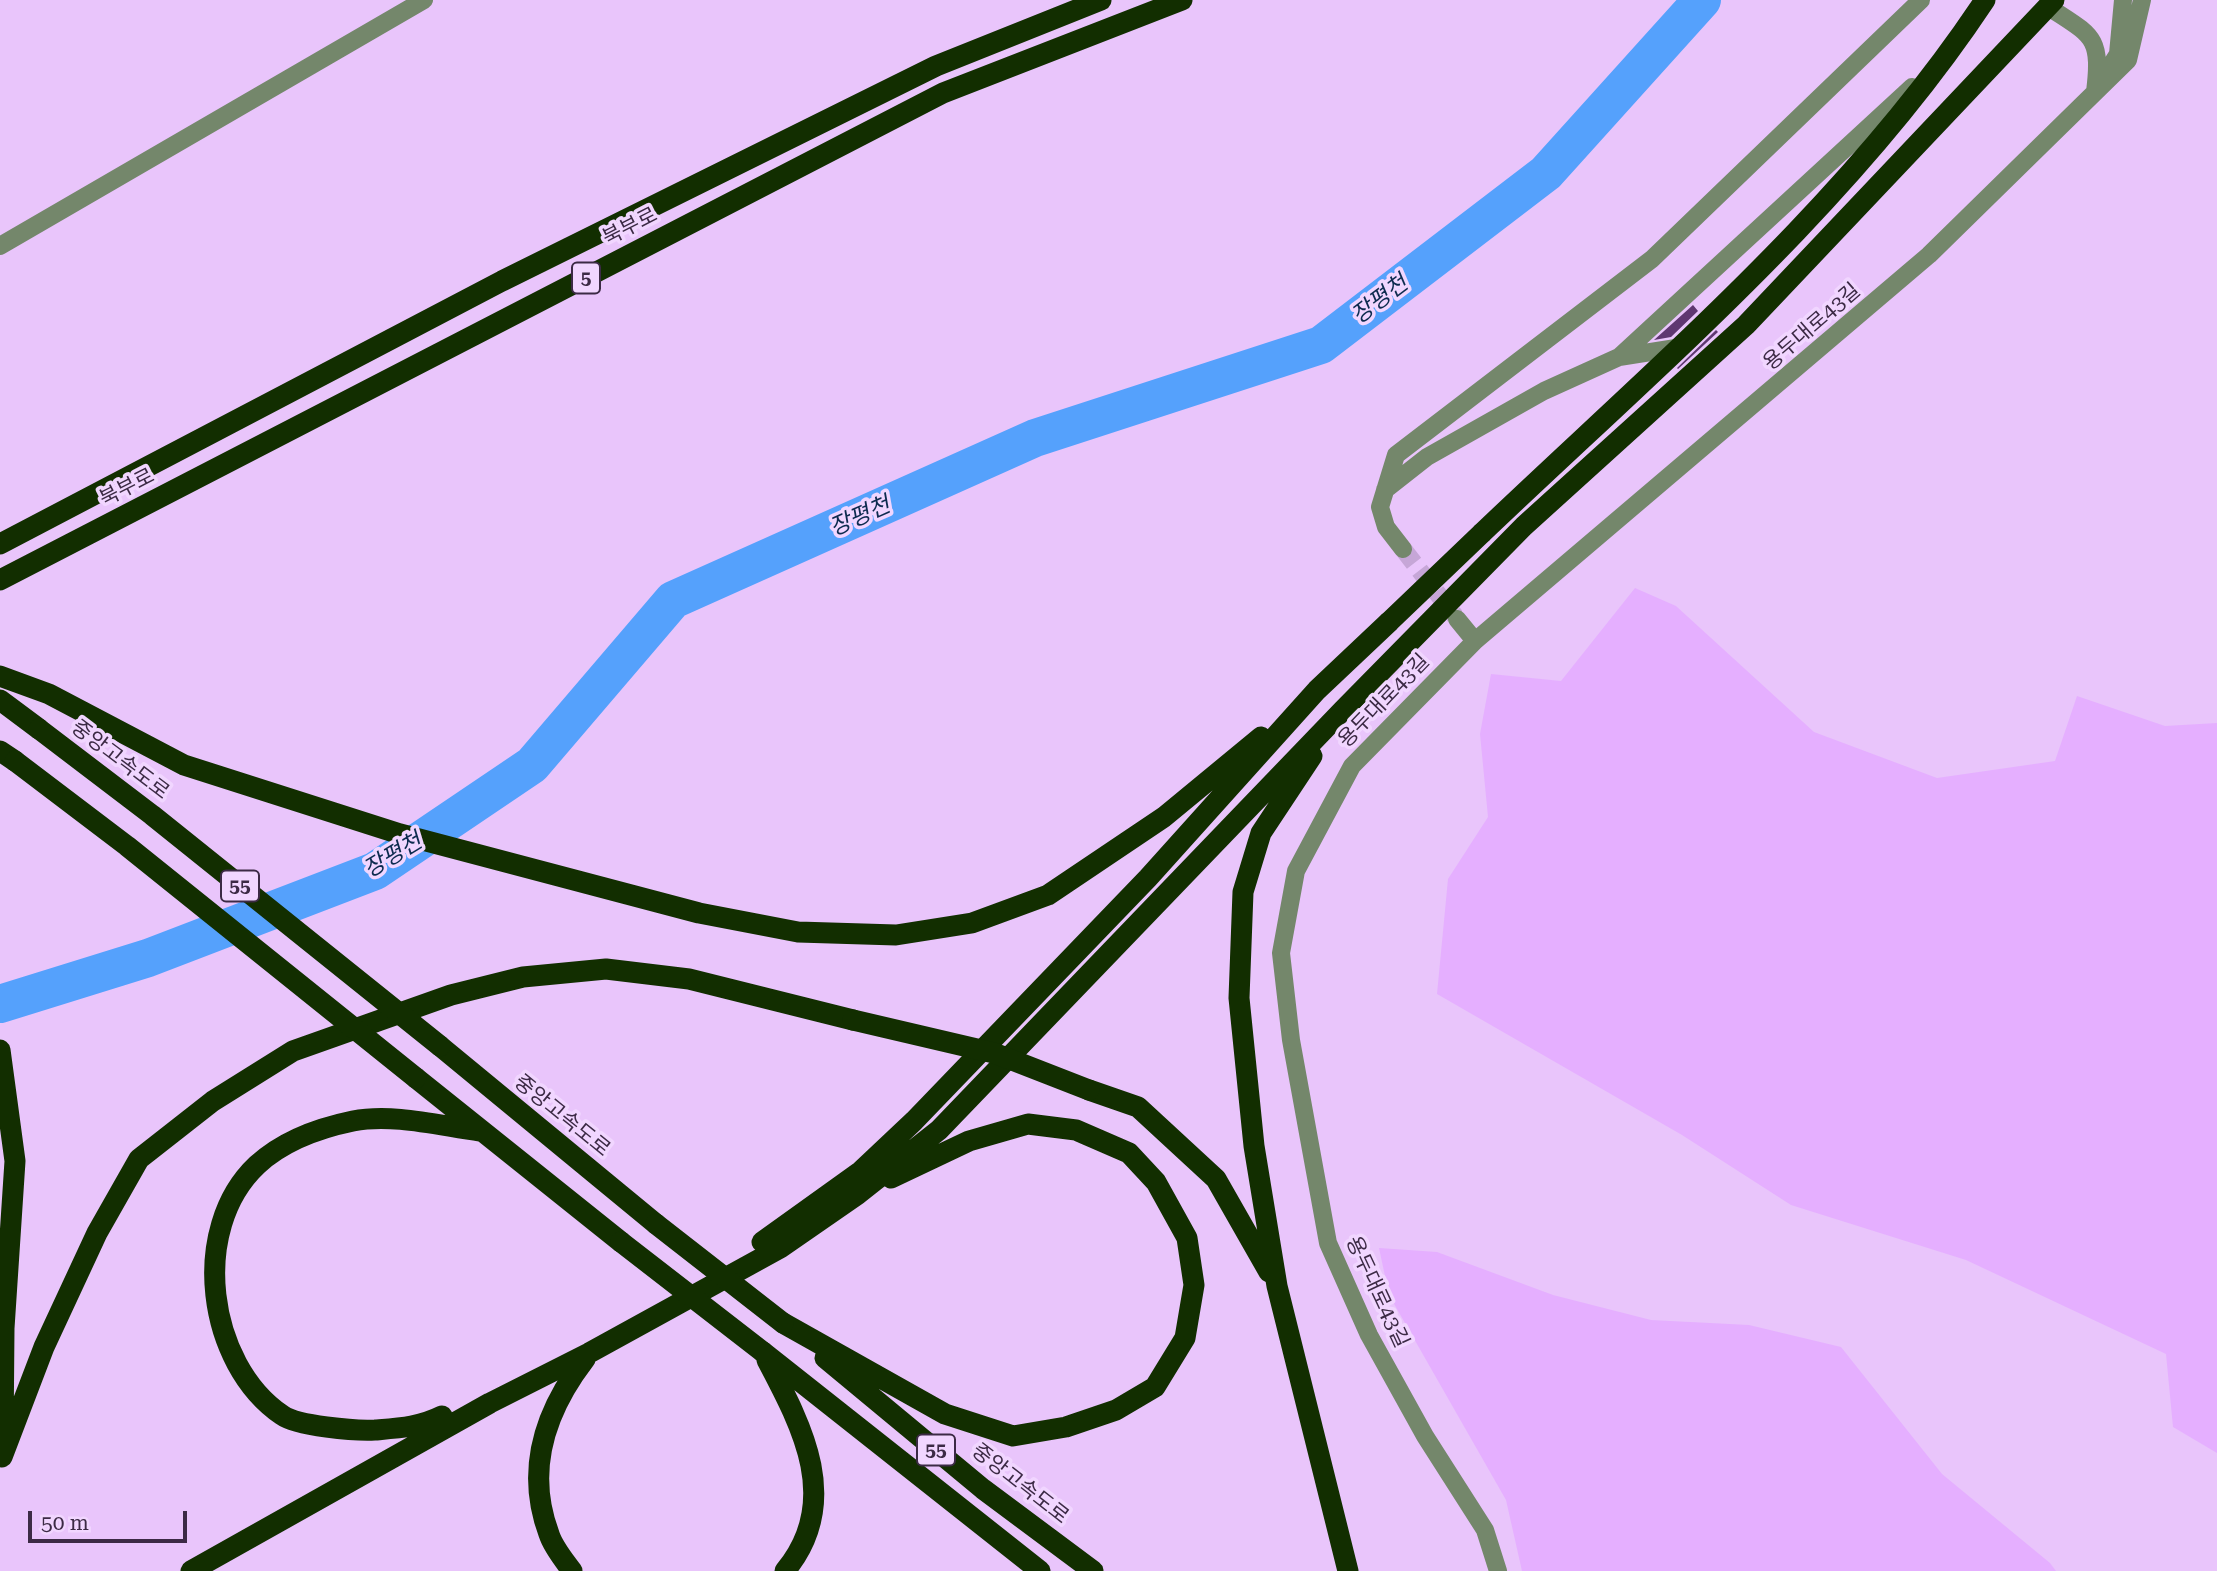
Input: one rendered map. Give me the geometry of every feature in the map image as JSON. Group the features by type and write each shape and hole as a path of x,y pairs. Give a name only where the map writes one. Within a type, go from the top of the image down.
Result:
{"highway":[{"name":"북부로","path":"0,544 502,281 936,66 1101,0"},
{"name":"북부로","path":"0,580 943,93 1182,0"},
{"path":"0,676 49,694 184,765 400,834 699,913 798,932 896,935 972,923 1048,895 1143,831 1317,690 1746,282 1854,170 1951,52 1985,0"},
{"path":"191,1571 490,1402 589,1353 780,1248 858,1194 939,1130 1343,709 1524,526 1746,325 2050,3"},
{"path":"480,1131 403,1121 356,1120 301,1136 257,1165 232,1197 218,1243 214,1300 230,1347 252,1389 284,1417 352,1431 422,1426 607,1330 769,1238 861,1171 914,1121 1148,878 1317,690"},
{"name":"중앙고속도로","path":"0,700 152,815 440,1046 656,1224 783,1323 983,1489 1093,1571"},
{"path":"1343,709 1261,833 1243,892 1239,998 1254,1146 1278,1286 1348,1571"},
{"name":"55","path":"7,756 127,846 480,1131 1040,1571"},
{"path":"1,1461 44,1347 97,1233 139,1159 213,1101 293,1051 463,992 523,977 606,970 689,979 994,1053 1138,1107 1216,1180 1278,1286"},
{"path":"0,1050 15,1161 4,1328 1,1461"},
{"path":"783,1323 945,1414 1013,1436 1066,1427 1116,1410 1155,1387 1185,1338 1194,1285 1187,1238 1156,1182 1129,1153 1076,1130 1028,1124 969,1141 858,1194"},
{"path":"763,1352 795,1414 811,1457 814,1507 802,1550 785,1571"},
{"path":"572,1571 549,1536 536,1486 541,1438 562,1388 589,1353"}],"street":[{"path":"0,246 424,0"},
{"path":"1403,550 1386,527 1380,507 1396,455 1652,258 1921,0"},
{"path":"2095,92 2118,54 2123,0"},
{"path":"2095,92 2128,60 2142,0"},
{"path":"2050,3 2088,34 2099,59 2095,92"},
{"path":"1619,357 1951,52"},
{"name":"용두대로43길","path":"1497,1571 1485,1530 1425,1436 1369,1335 1328,1242 1291,1040 1281,953 1296,871 1352,766 1475,641 1929,256 2095,92"},
{"path":"1385,491 1439,451 1544,391 1619,357 1676,348"},
{"path":"1457,619 1475,641"}],"shaded area":[{"path":"1635,588 1676,606 1814,732 1937,778 2055,761 2077,696 2165,726 2217,723 2217,1453 2173,1427 2166,1354 1966,1260 1791,1205 1682,1135 1437,994 1448,879 1488,817 1480,734 1491,674 1561,681"},
{"path":"1379,1248 1437,1252 1553,1295 1651,1320 1749,1325 1841,1347 1942,1474 2050,1563 2056,1571 1522,1571 1506,1500 1389,1295"}],"building":[{"path":"1693,305 1698,311 1671,337 1654,340"},
{"path":"1716,330 1718,332 1677,368"}],"waterway":[{"name":"장평천","path":"0,1004 148,958 375,871 532,765 673,600 1035,438 1321,345 1546,173 1702,0"}],"tunnel":[{"path":"1403,549 1455,616"}]}
